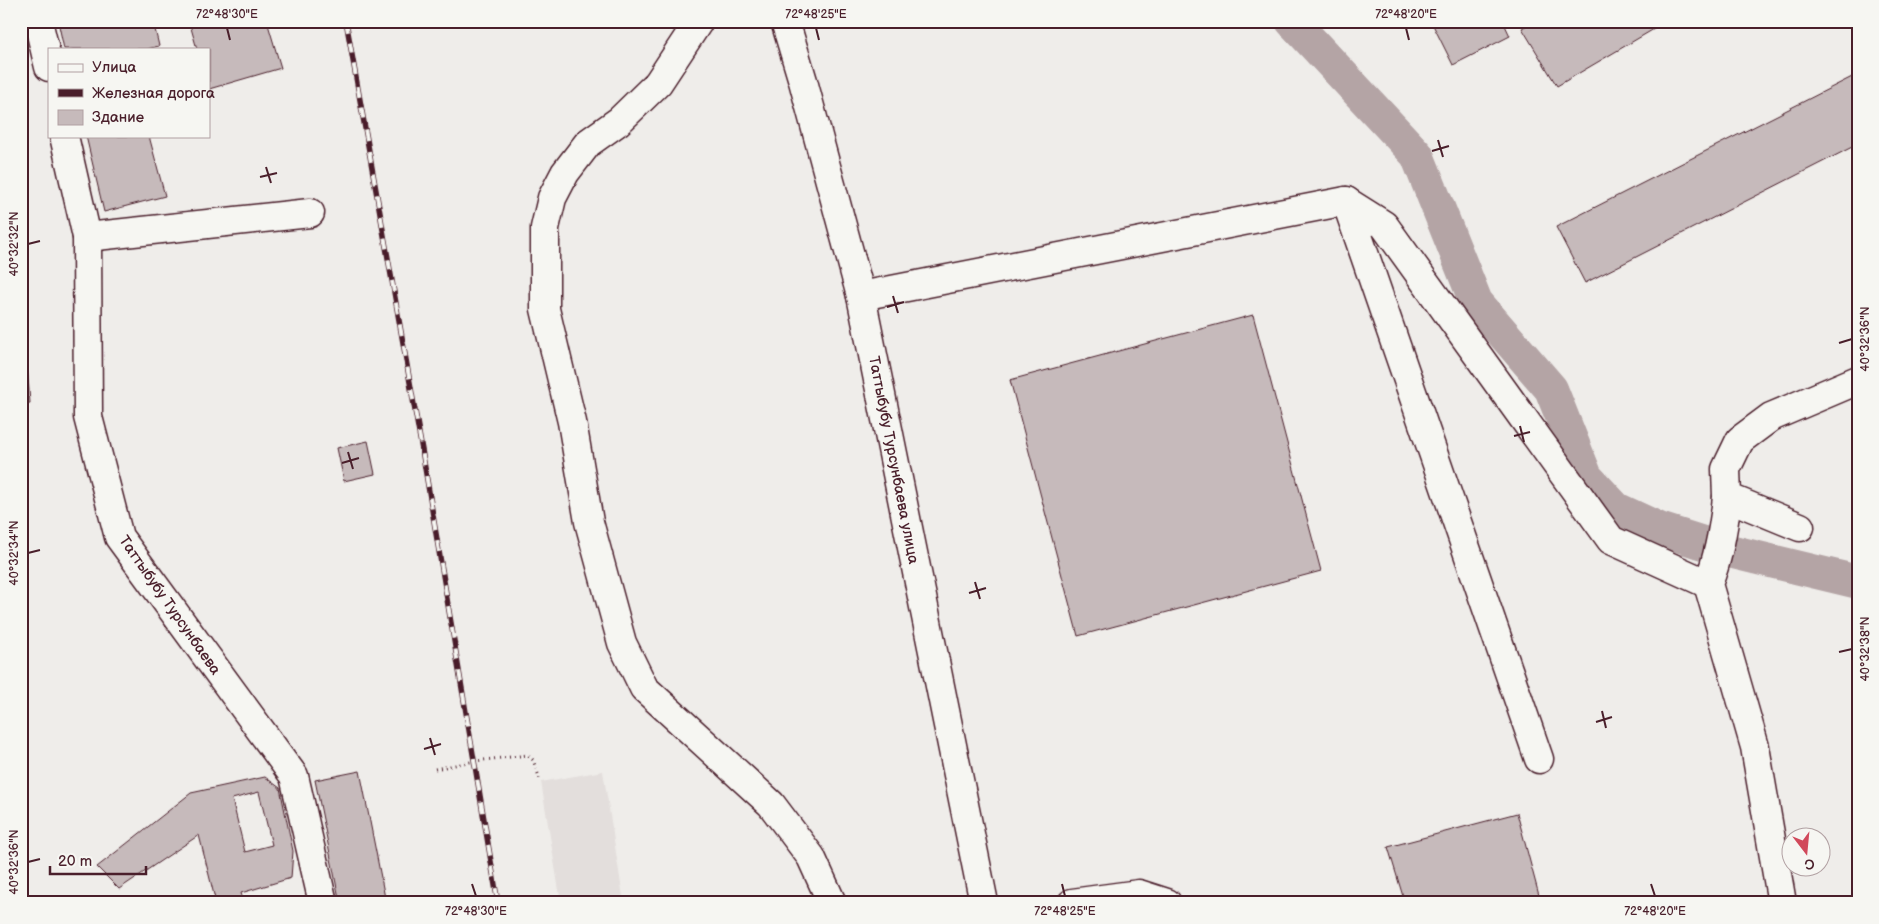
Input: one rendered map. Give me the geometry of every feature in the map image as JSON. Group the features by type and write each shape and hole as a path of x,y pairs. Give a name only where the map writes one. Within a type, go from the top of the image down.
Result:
{"street":[{"path":"38,21 48,63"},
{"path":"700,21 658,83 619,121 588,143 565,173 552,198 545,228 545,310 572,422 589,522 622,643 644,688 771,804 811,857 832,903"},
{"name":"Таттыбубу Турсунбаева улица","path":"785,21 861,296 984,903"},
{"name":"Таттыбубу Турсунбаева","path":"64,138 87,237 88,417 119,537 294,776 323,903"},
{"path":"861,296 1346,200 1384,225 1610,540 1712,574"},
{"path":"1346,200 1539,759"},
{"path":"87,237 310,213"},
{"path":"1782,903 1755,748 1712,574 1724,525 1727,497 1726,469 1740,440 1771,417 1858,380"},
{"path":"1727,497 1800,527"},
{"path":"1072,903 1140,898 1167,903"}],"path":[{"path":"435,769 475,761 528,755 533,760 541,782"}],"shaded area":[{"path":"603,771 624,903 561,903 541,782"}],"building":[{"path":"58,21 153,21 159,46 151,48 64,48"},
{"path":"189,21 267,21 281,68 210,89 210,48 197,48"},
{"path":"1431,21 1503,21 1510,36 1453,65"},
{"path":"1534,21 1649,21 1654,29 1557,86 1522,28"},
{"path":"1858,74 1858,144 1585,283 1556,227"},
{"path":"86,138 150,138 165,196 104,212"},
{"path":"21,288 30,403 21,404"},
{"path":"1253,315 1321,571 1078,636 1010,380"},
{"path":"368,441 375,474 344,481 337,448"},
{"path":"360,771 386,903 340,903 315,780"},
{"path":"265,777 280,788 293,851 291,878 241,893 244,903 216,903 199,835 119,889 97,867 191,793","holes":["259,792 272,845 245,852 232,799"]},
{"path":"1517,813 1541,903 1405,903 1388,847"}],"waterway":[{"path":"1292,21 1417,155 1476,302 1551,389 1586,477 1616,509 1659,529 1725,550 1858,582"}],"railway":[{"path":"346,21 422,450 498,903"}]}
